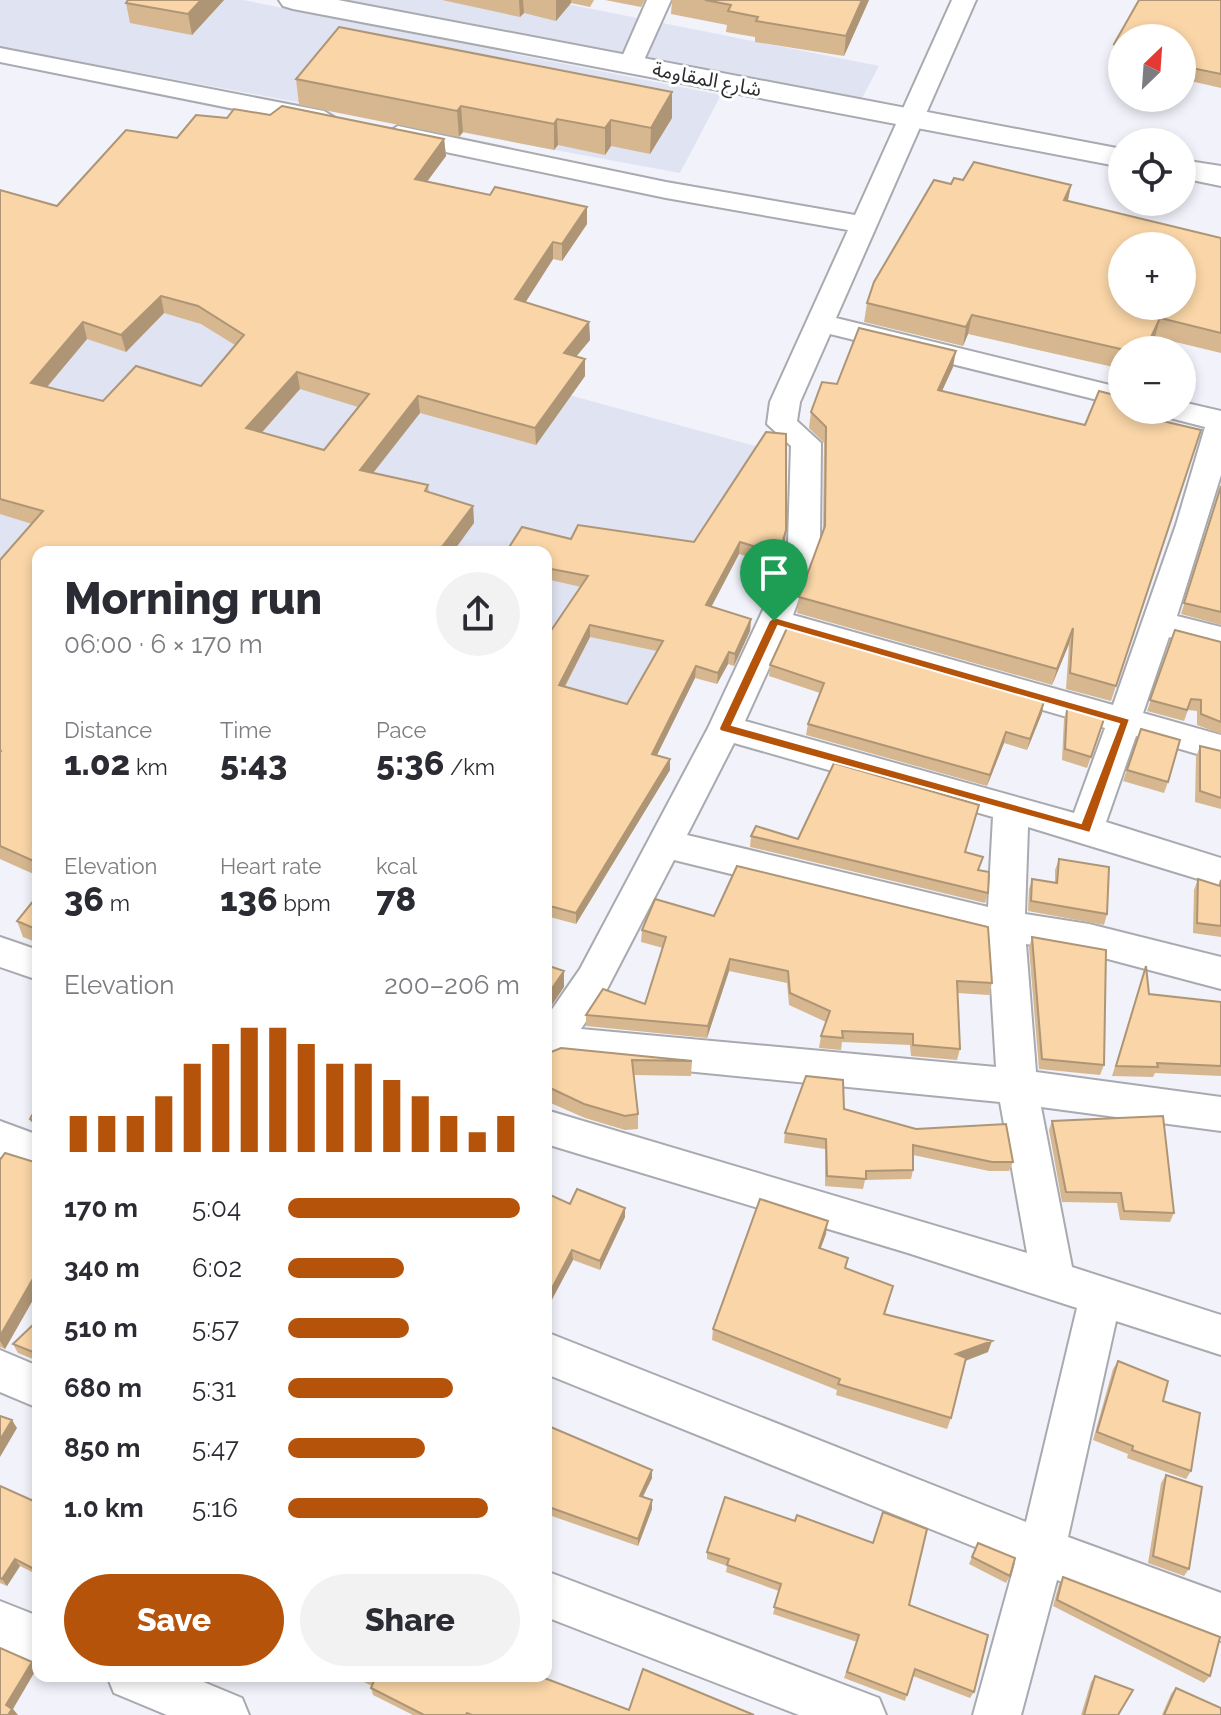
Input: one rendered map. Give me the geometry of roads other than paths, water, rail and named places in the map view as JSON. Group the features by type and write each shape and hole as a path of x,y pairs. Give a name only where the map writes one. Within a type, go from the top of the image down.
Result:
{"highway":[{"name":"شارع المقاومة","path":"293,0 1108,155"},
{"path":"1196,172 1221,176"}],"street":[{"path":"631,64 659,0"},
{"path":"552,1042 593,980 725,728 792,582 804,542 806,443 782,424 785,402 914,119 964,0"},
{"path":"0,55 666,190 866,225"},
{"path":"822,323 1108,394"},
{"path":"1086,830 1126,722 1156,622 1206,529 1221,421 1196,415"},
{"path":"774,621 1221,748"},
{"path":"1156,622 1221,639"},
{"path":"725,728 1086,830 1221,872"},
{"path":"1011,810 1006,926 1017,1084 1053,1280"},
{"path":"665,843 776,873 1006,926 1089,939 1221,973"},
{"path":"0,952 32,963"},
{"path":"552,1047 704,1054 1017,1084 1221,1114"},
{"path":"552,1129 1053,1280 1221,1335"},
{"path":"0,1139 32,1151"},
{"path":"997,1715 1042,1551 1101,1295"},
{"path":"552,1355 1042,1551 1221,1617"},
{"path":"0,1371 32,1384"},
{"path":"552,1596 862,1715"},
{"path":"0,1625 32,1638"},
{"path":"145,1682 225,1715"}]}
